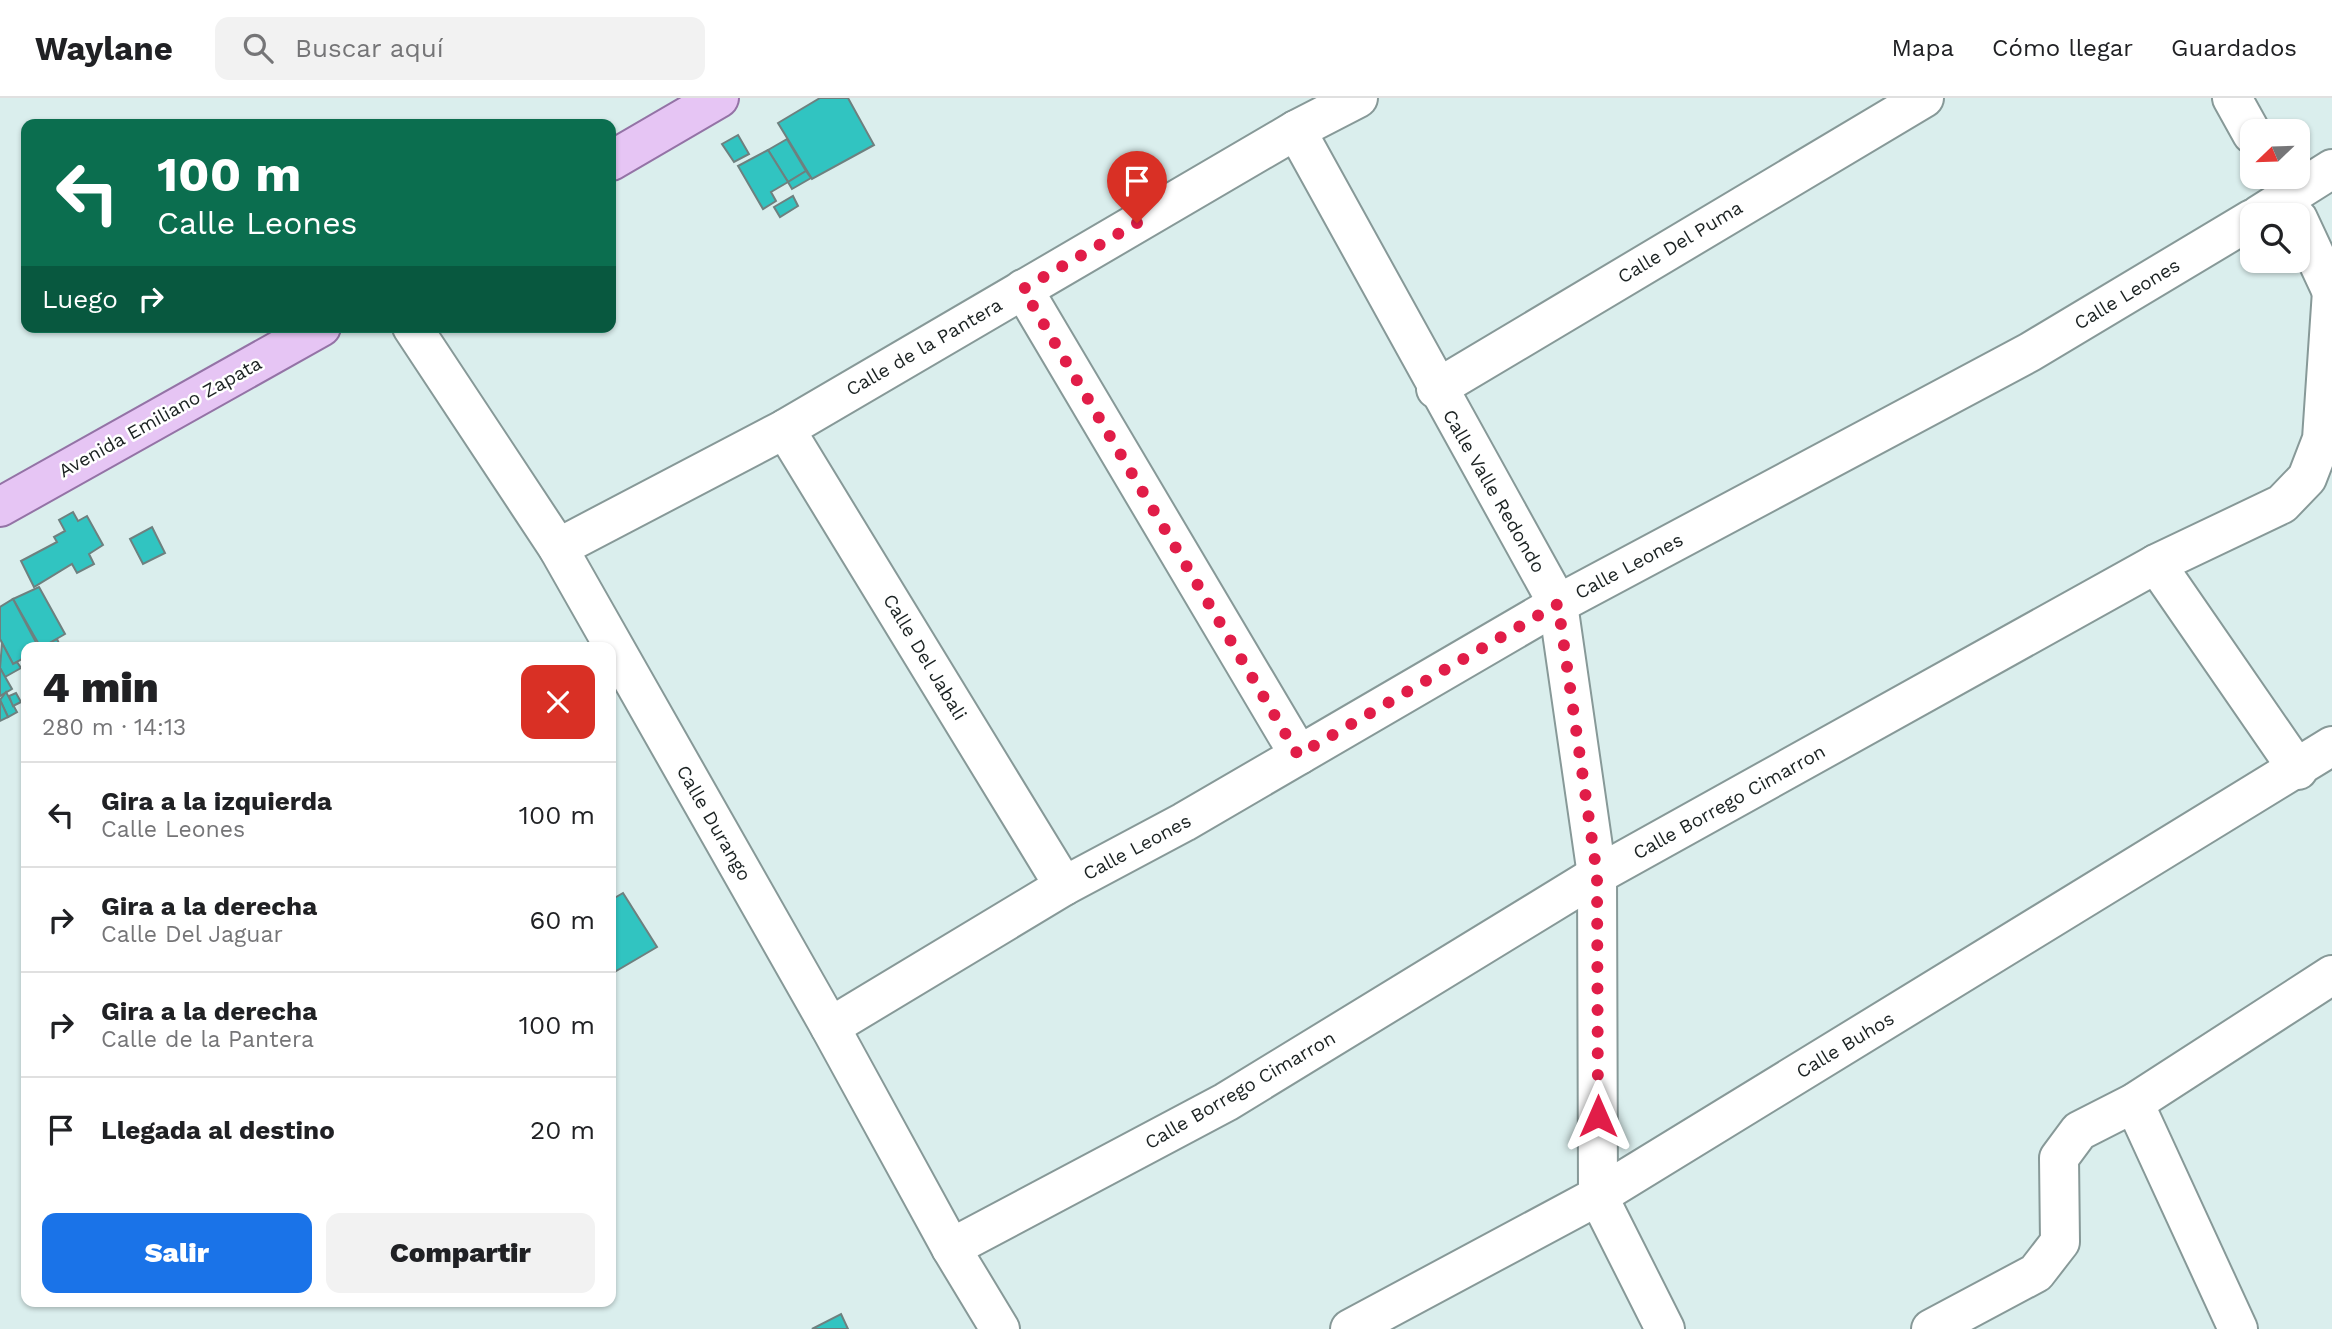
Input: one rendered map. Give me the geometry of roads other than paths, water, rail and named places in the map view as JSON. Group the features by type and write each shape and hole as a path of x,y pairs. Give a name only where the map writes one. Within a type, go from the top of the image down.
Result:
{"main road":[{"path":"616,158 719,98"},
{"name":"Avenida Emiliano Zapata","path":"0,507 310,333"}],"street":[{"name":"Calle de la Pantera","path":"558,548 785,429 1296,130 1358,98"},
{"name":"Calle Del Puma","path":"1436,389 1924,98"},
{"path":"2232,98 2244,119"},
{"name":"Calle Valle Redondo","path":"1296,130 1436,389 1558,604 1597,875 1598,1196 1665,1329"},
{"path":"2287,203 2332,169"},
{"name":"Calle Leones","path":"830,1027 1064,886 1184,822 1558,604 2030,352 2240,226"},
{"path":"2310,252 2332,292"},
{"path":"1023,289 1298,755"},
{"name":"Calle Borrego Cimarron","path":"951,1248 1226,1102 1597,875 2156,564 2282,504 2307,478 2322,439 2332,292"},
{"name":"Calle Durango","path":"416,333 558,548 611,642"},
{"name":"Calle Del Jabali","path":"785,429 1064,886"},
{"path":"2156,564 2298,770"},
{"name":"Calle Durango","path":"616,650 830,1027 951,1248 1000,1329"},
{"name":"Calle Buhos","path":"1350,1329 1598,1196 2332,747"},
{"path":"1931,1329 2036,1273 2060,1242 2059,1158 2079,1131 2134,1103 2332,975"},
{"path":"2134,1103 2238,1329"}]}
